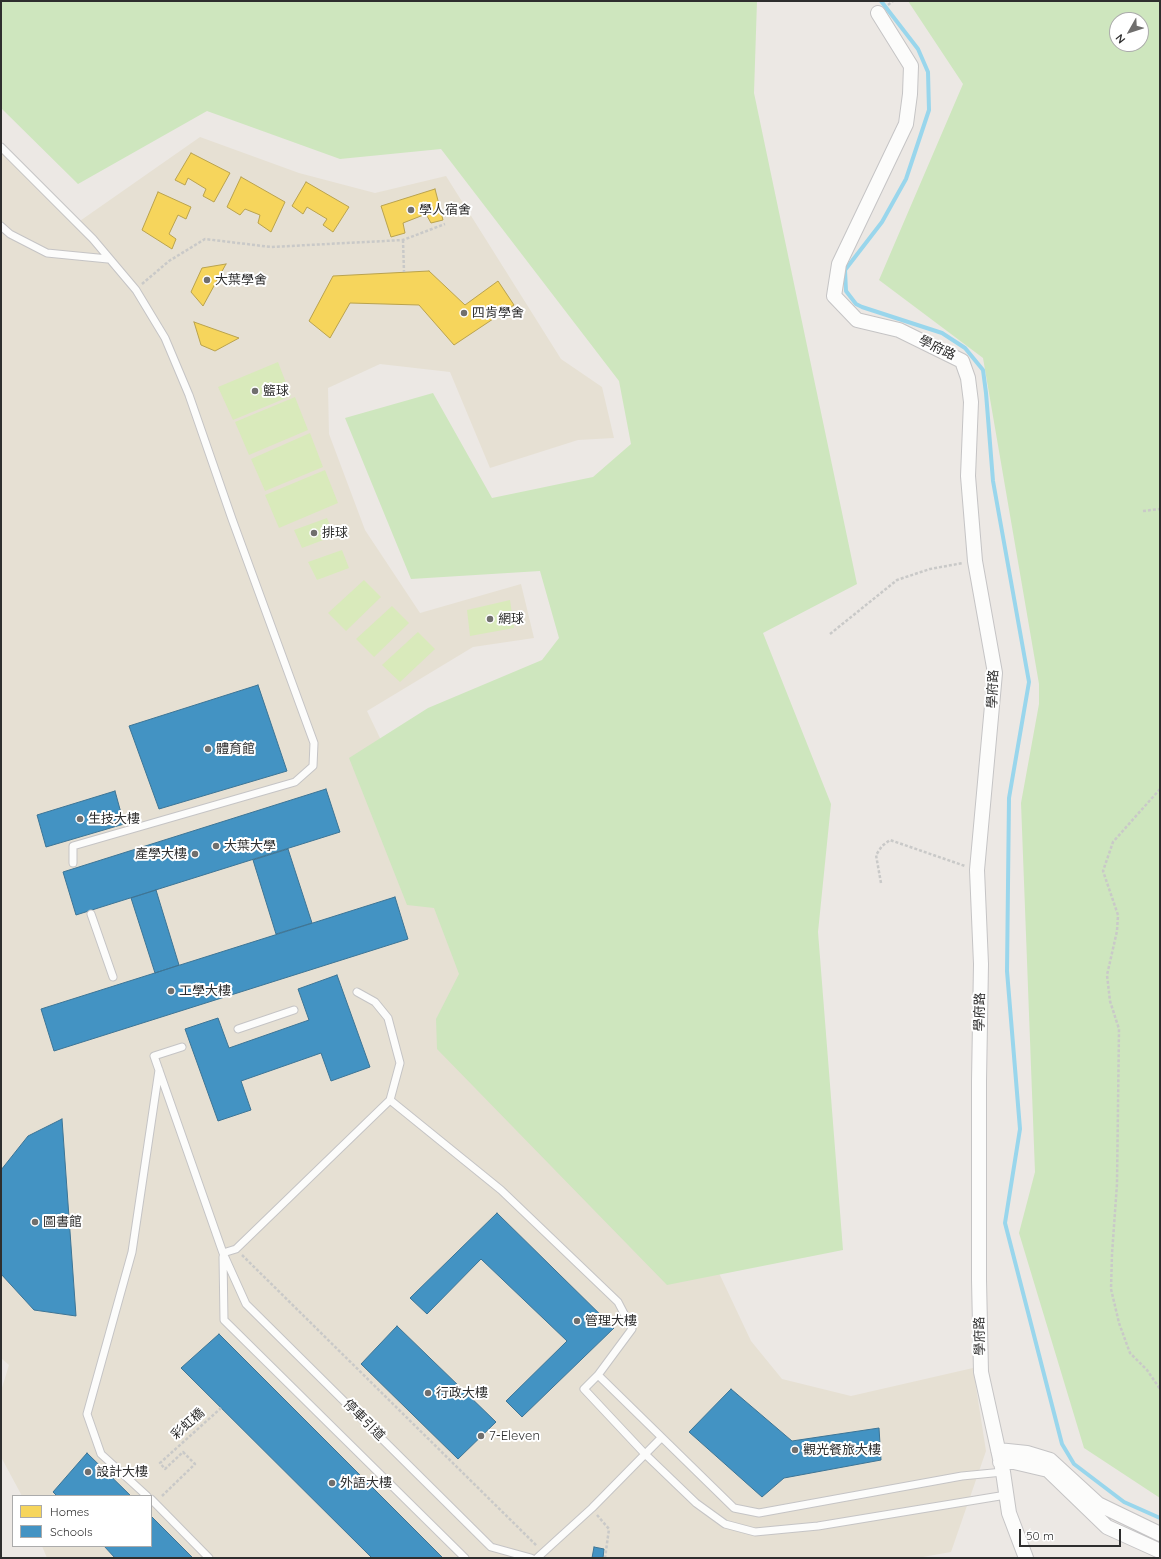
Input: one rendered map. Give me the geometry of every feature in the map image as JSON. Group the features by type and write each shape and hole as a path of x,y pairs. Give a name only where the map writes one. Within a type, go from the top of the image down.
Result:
{"street":[{"name":"學府路","path":"878,13 911,66 910,94 906,124 839,264 834,296 857,320 899,330 962,361 968,378 971,402 968,476 975,561 995,673 977,870 981,964 979,1081 979,1280 981,1372 1000,1461 1009,1513 1026,1558"},
{"path":"1000,1461 1027,1453 1050,1460 1098,1504 1160,1534"},
{"path":"1000,1461 1014,1462 1048,1470 1107,1526 1160,1552"}],"lane":[{"path":"1,148 4,153 93,239 108,259 136,290 165,338 189,395 232,519 314,743 313,766 296,782 73,846 72,863"},
{"path":"1,226 10,234 47,253 108,259"},
{"path":"91,914 113,977"},
{"path":"223,1253 236,1249 390,1100 400,1063 388,1018 375,1002 357,992"},
{"path":"238,1028 294,1010"},
{"path":"182,1047 154,1056 223,1253 224,1320 465,1558"},
{"path":"147,1495 101,1454 87,1414 132,1252 159,1068"},
{"path":"390,1100 501,1190 618,1302 632,1329 598,1376 584,1389 645,1454 696,1503 725,1524 754,1532 818,1526 1006,1495"},
{"name":"停車引道","path":"223,1253 246,1304 491,1547 531,1558"},
{"path":"598,1376 734,1508 759,1513 962,1476 1000,1461"},
{"path":"537,1558 592,1508 661,1438"},
{"path":"153,1501 210,1558"}],"path":[{"path":"136,290 168,261 205,239 271,247 403,240 445,224"},
{"path":"403,240 404,272"},
{"path":"1143,511 1160,509"},
{"path":"830,634 897,580 930,569 975,561"},
{"path":"1160,789 1113,842 1103,871 1118,915 1117,931 1107,976 1110,1001 1119,1029 1117,1184 1111,1289 1119,1323 1130,1353 1147,1370 1160,1389"},
{"path":"881,883 876,855 882,846 890,840 977,870"},
{"path":"236,1249 544,1553"},
{"name":"彩虹橋","path":"153,1501 195,1464 184,1452 165,1468 160,1463 221,1408"},
{"path":"592,1508 609,1529 605,1558"}],"shaded area":[{"name":"大葉大學","path":"200,137 299,173 375,193 446,176 561,359 602,387 614,438 578,440 490,468 450,372 380,364 328,388 329,434 365,530 420,613 521,584 534,638 473,647 367,711 497,982 685,1201 751,1341 782,1379 851,1396 973,1368 986,1451 951,1552 917,1558 47,1558 42,1547 152,1547 152,1495 21,1495 1,1457 1,1391 9,1365 1,1358 1,143 77,223"}],"green space":[{"path":"1,1 757,1 754,93 857,584 763,633 831,804 818,932 843,1250 667,1285 437,1049 436,1019 459,974 434,908 407,905 349,758 428,708 542,660 559,638 540,571 411,579 345,418 433,393 492,498 593,477 631,444 619,381 441,149 340,159 207,111 78,184 1,108"},
{"path":"908,1 1160,1 1160,1498 1084,1448 1019,1233 1035,1172 1021,803 1039,704 1039,684 983,358 879,280 963,84"},
{"name":"籃球","path":"278,362 291,396 233,420 218,387"},
{"name":"籃球","path":"295,397 308,430 249,455 235,422"},
{"path":"310,433 323,467 265,491 251,459"},
{"path":"325,470 338,503 279,528 265,495"},
{"name":"排球","path":"327,518 334,536 302,548 294,530"},
{"name":"排球","path":"342,550 349,568 317,580 308,562"},
{"path":"364,580 381,597 346,631 328,613"},
{"name":"網球","path":"510,600 514,628 470,636 467,610"},
{"path":"392,606 409,623 374,657 356,639"},
{"path":"418,632 435,649 400,682 382,665"}],"building: Homes":[{"path":"191,153 230,173 214,202 203,196 206,189 188,178 185,185 175,180"},
{"path":"241,177 285,202 271,232 258,223 260,215 245,209 240,215 227,207"},
{"path":"306,182 349,207 333,232 323,225 327,219 307,207 303,214 292,206"},
{"name":"學人宿舍","path":"435,189 443,220 431,223 426,214 403,223 405,233 391,237 381,206"},
{"path":"158,192 191,207 186,219 178,215 169,234 176,239 172,249 142,230"},
{"name":"大葉學舍","path":"226,264 203,306 191,292 202,268"},
{"name":"四肯學舍","path":"429,271 465,305 498,281 514,305 454,345 419,305 350,303 330,338 309,321 333,276"},
{"path":"194,322 239,338 215,351 201,345"}],"building: Schools":[{"name":"體育館","path":"258,685 287,771 159,809 129,726"},
{"name":"產學大樓","path":"326,789 340,832 76,915 63,872"},
{"name":"生技大樓","path":"115,791 124,824 46,847 37,815"},
{"path":"288,849 312,923 276,934 253,860"},
{"path":"156,890 179,965 155,973 131,898"},
{"name":"工學大樓","path":"395,897 408,939 54,1051 41,1009"},
{"name":"工學大樓","path":"337,975 370,1067 331,1081 321,1053 241,1081 251,1110 218,1121 185,1029 218,1018 229,1048 309,1020 298,989"},
{"name":"圖書館","path":"62,1119 76,1316 34,1310 1,1274 1,1170 28,1136"},
{"name":"管理大樓","path":"497,1213 614,1328 522,1417 506,1401 567,1341 481,1259 427,1314 410,1298"},
{"name":"行政大樓","path":"397,1326 496,1422 458,1459 361,1364"},
{"name":"外語大樓","path":"219,1334 443,1558 372,1558 181,1368"},
{"name":"觀光餐旅大樓","path":"731,1389 792,1441 879,1428 881,1460 784,1478 762,1497 689,1432"},
{"name":"設計大樓","path":"87,1453 130,1495 56,1495 53,1492"},
{"name":"設計大樓","path":"152,1517 193,1558 115,1558 105,1547 152,1547"},
{"path":"594,1547 604,1549 603,1558 592,1558"}],"waterway":[{"path":"881,1 918,49 928,72 929,110 906,179 882,222 845,270 846,291 856,304 862,307 942,333 965,348 983,370 993,481 1029,682 1009,798 1007,971 1020,1129 1005,1223 1062,1444 1074,1464 1124,1502 1160,1518"}],"place":[{"name":"學人宿舍","path":"411,210"},
{"name":"大葉學舍","path":"207,280"},
{"name":"四肯學舍","path":"464,313"},
{"name":"籃球","path":"255,391"},
{"name":"排球","path":"314,533"},
{"name":"網球","path":"490,619"},
{"name":"體育館","path":"208,749"},
{"name":"生技大樓","path":"80,819"},
{"name":"大葉大學","path":"216,846"},
{"name":"產學大樓","path":"195,854"},
{"name":"工學大樓","path":"171,991"},
{"name":"圖書館","path":"35,1222"},
{"name":"管理大樓","path":"577,1321"},
{"name":"行政大樓","path":"428,1393"},
{"name":"7-Eleven","path":"481,1436"},
{"name":"觀光餐旅大樓","path":"795,1450"},
{"name":"設計大樓","path":"88,1472"},
{"name":"外語大樓","path":"332,1483"}]}
